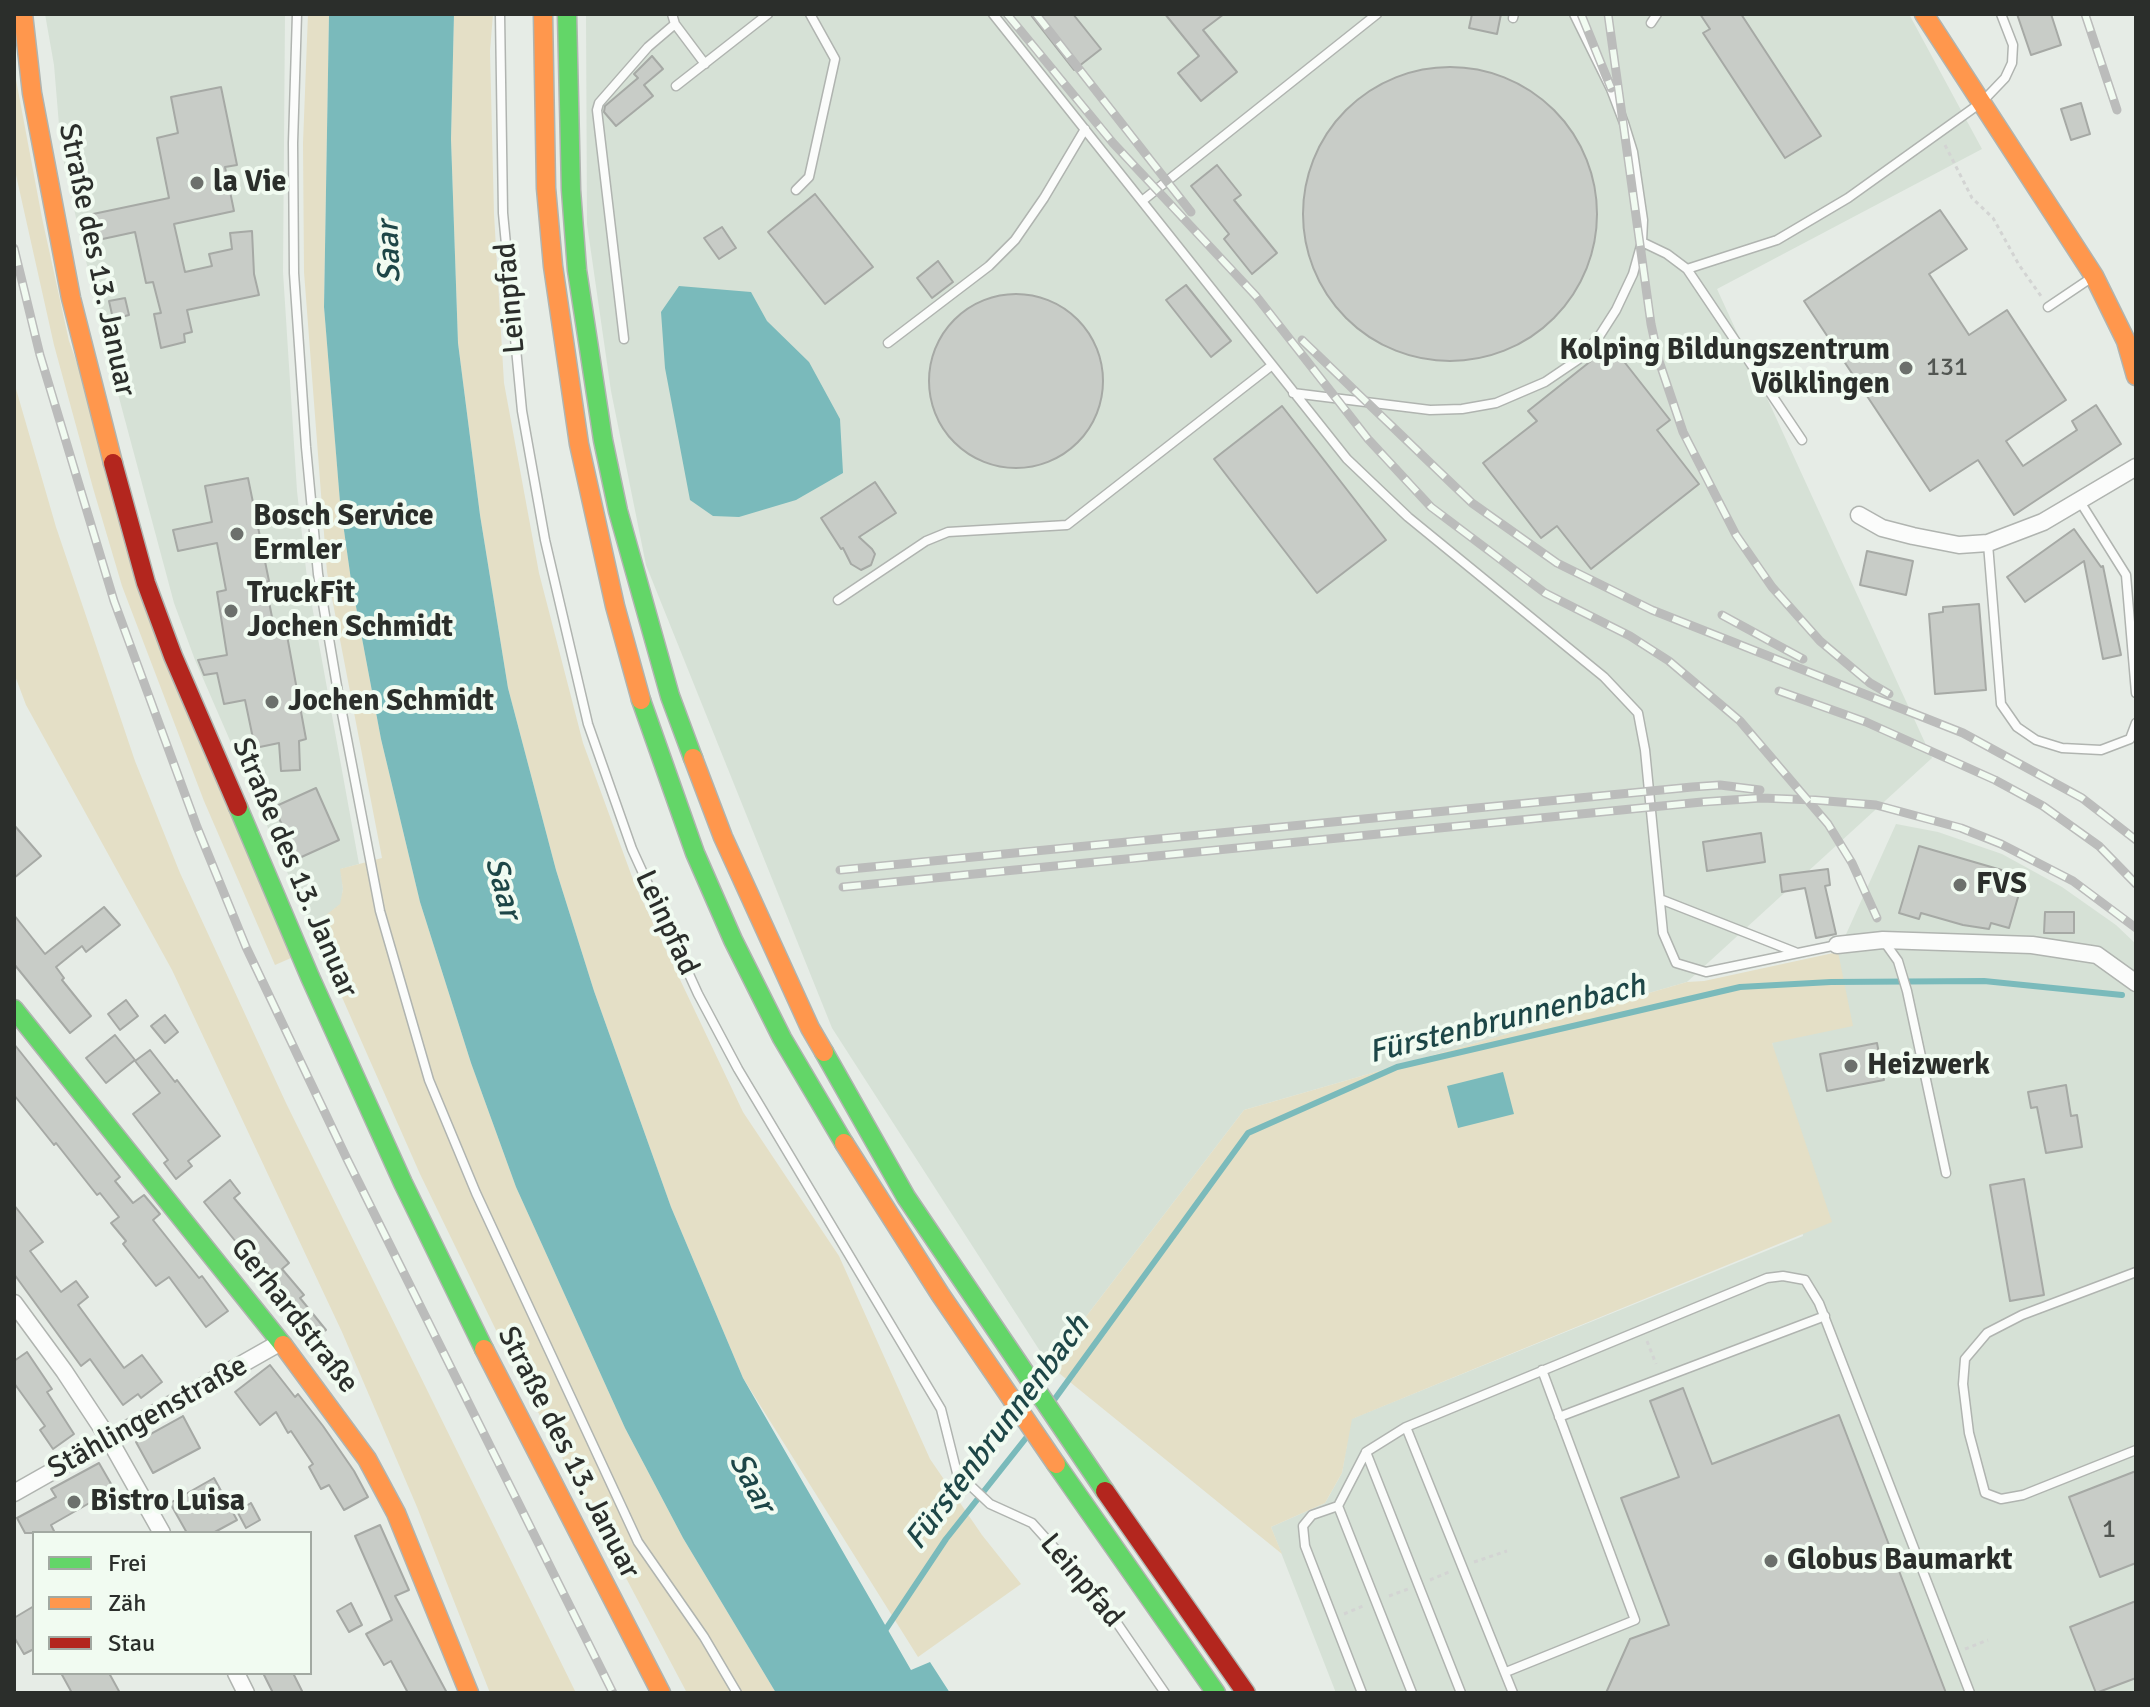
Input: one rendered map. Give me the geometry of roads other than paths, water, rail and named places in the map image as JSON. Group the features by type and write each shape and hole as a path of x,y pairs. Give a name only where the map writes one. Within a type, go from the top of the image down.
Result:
{"main road":[{"name":"Straße des 13. Januar","path":"23,14 32,93 71,298 135,548 167,641 310,977 409,1197 495,1372 661,1693"},
{"path":"543,14 546,188 566,362 579,444 611,591 643,708 714,897 782,1038 883,1207 1015,1406 1216,1693"},
{"path":"567,14 571,190 577,270 618,511 670,696 723,837 810,1028 906,1197 1036,1391 1246,1693"},
{"path":"1924,14 2094,276 2126,341 2136,376"},
{"name":"Gerhardstraße","path":"14,1009 281,1342 367,1459 396,1513 469,1693"}],"street":[{"path":"1859,515 1882,528 1913,536 1959,545 1988,543 2043,522 2136,467"},
{"path":"1837,945 1883,940 2032,945 2097,955 2136,983"},
{"path":"14,1303 109,1439 161,1531"},
{"name":"Stählingenstraße","path":"14,1493 281,1342"},
{"path":"237,1675 246,1693"}],"lane":[{"path":"297,14 293,143 294,273 307,463 318,574 380,911 429,1080 476,1193 638,1542 704,1637 737,1693"},
{"name":"Leinpfad","path":"500,14 503,213 522,411 545,540 588,724 632,849 698,994 738,1069 941,1409 957,1473 990,1504 1032,1523 1102,1601 1165,1693"},
{"path":"676,86 768,14"},
{"path":"796,190 809,177 835,59 810,14"},
{"path":"993,14 1347,459 1408,517 1604,677 1638,713 1645,750 1663,933 1676,963 1706,972 1837,945"},
{"path":"1142,201 1377,14"},
{"path":"1292,393 1430,410 1496,403 1545,382 1579,359 1600,335 1633,274 1642,242 1641,198 1633,152 1611,89 1574,14"},
{"path":"1651,23 1657,14"},
{"path":"1687,269 1777,240 1848,198 1982,102 2005,78 2012,63 2013,45 2001,14"},
{"path":"624,339 597,110 599,103 674,19 705,64"},
{"path":"888,343 989,266 1015,240 1085,129"},
{"path":"1642,242 1667,254 1687,269 1802,440"},
{"path":"2048,307 2094,276"},
{"path":"838,600 926,541 948,532 1067,525 1271,366"},
{"path":"2079,500 2126,575 2136,693"},
{"path":"1988,543 2001,704 2017,727 2036,740 2062,748 2101,750 2130,739 2136,723"},
{"path":"1660,899 1796,953"},
{"path":"1883,940 1898,961 1907,991 1946,1173"},
{"path":"2136,1272 2022,1315 1987,1333 1965,1359 1963,1384 1969,1433 1985,1493 2001,1499 2023,1495 2136,1450"},
{"path":"1362,1693 1305,1546 1303,1526 1312,1515 1338,1506 1366,1452 1406,1427 1767,1278 1783,1276 1805,1280 1825,1316 1970,1693"},
{"path":"1559,1417 1825,1316"},
{"path":"1506,1672 1635,1620 1542,1370"},
{"path":"1406,1427 1513,1693"},
{"path":"1366,1452 1461,1693"},
{"path":"1338,1506 1412,1693"}],"water":[{"name":"Saar","path":"329,14 454,14 451,139 458,343 480,515 508,688 556,870 594,991 671,1207 743,1378 911,1670 930,1662 950,1693 776,1693 683,1538 625,1428 516,1187 471,1063 420,902 381,739 351,580 340,502 324,307"},
{"path":"679,286 751,292 767,321 809,362 840,419 843,473 796,500 739,517 713,516 690,500 665,368 661,312"},
{"path":"1503,1072 1514,1114 1458,1128 1447,1086"}],"waterway":[{"name":"Fürstenbrunnenbach","path":"1054,1400 1248,1133 1397,1067 1740,987 1831,982 1984,981 2122,995"},
{"name":"Fürstenbrunnenbach","path":"884,1632 946,1539 1026,1438"}],"railway":[{"path":"1007,14 1113,143 1256,296 1368,439 1431,507 1545,593 1630,636 1669,661 1740,721 1828,824 1852,863 1877,918"},
{"path":"1036,14 1191,212"},
{"path":"1581,14 1611,88"},
{"path":"1608,14 1651,324 1659,361 1683,432 1736,535 1772,587 1820,641 1870,683 1889,694"},
{"path":"2085,14 2117,110"},
{"path":"14,248 40,355 114,601 197,827 246,947 347,1159 613,1693"},
{"path":"1302,340 1472,503 1557,563 1652,610 1963,733 2082,798 2136,840"},
{"path":"1722,615 1803,659"},
{"path":"1779,691 1866,722 1995,780 2043,806 2099,846 2136,884"},
{"path":"840,870 1692,787 1720,785 1760,790"},
{"path":"843,887 1761,798 1876,805 1961,828 2001,844 2073,881 2136,928"}],"place":[{"name":"la Vie","path":"197,183"},
{"name":"Kolping Bildungszentrum Völklingen","path":"1906,368"},
{"name":"Bosch Service Ermler","path":"237,534"},
{"name":"TruckFit Jochen Schmidt","path":"231,611"},
{"name":"Jochen Schmidt","path":"272,702"},
{"name":"FVS","path":"1960,885"},
{"name":"Heizwerk","path":"1851,1066"},
{"name":"Bistro Luisa","path":"74,1502"},
{"name":"Globus Baumarkt","path":"1771,1561"}]}
